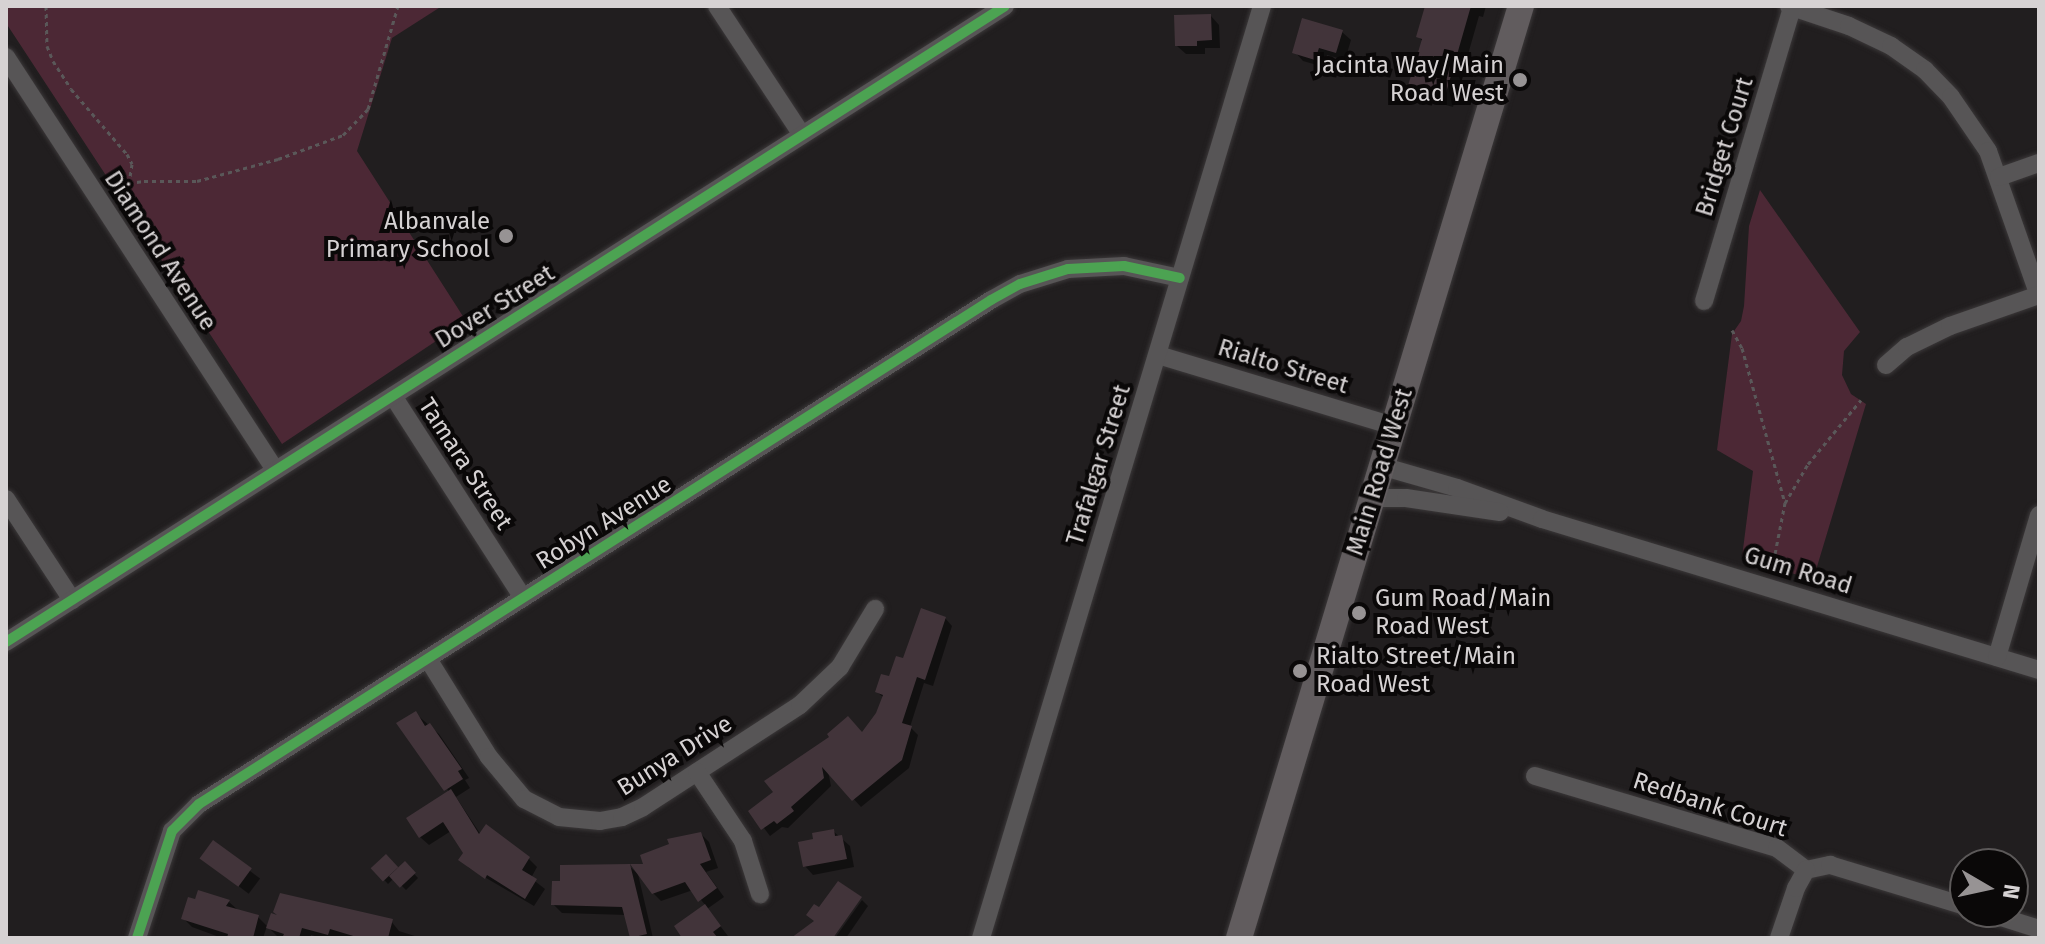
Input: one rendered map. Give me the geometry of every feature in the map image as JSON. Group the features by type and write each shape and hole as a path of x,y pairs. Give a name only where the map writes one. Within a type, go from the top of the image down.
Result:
{"street":[{"path":"717,6 802,135"},
{"name":"Dover Street","path":"6,642 1005,6"},
{"name":"Trafalgar Street","path":"981,938 1262,6"},
{"name":"Main Road West","path":"1239,938 1521,6"},
{"path":"1790,6 1849,26 1891,46 1925,70 1971,124 1999,177 2039,295 1937,332 1907,347 1886,365"},
{"name":"Bridget Court","path":"1704,301 1790,6"},
{"name":"Diamond Avenue","path":"6,57 275,470"},
{"path":"1999,177 2039,163"},
{"name":"Robyn Avenue","path":"137,938 162,853 183,816 523,598 1020,284 1068,269 1096,266 1124,266 1180,278"},
{"name":"Rialto Street","path":"1158,355 1393,426"},
{"name":"Tamara Street","path":"393,396 523,598"},
{"name":"Gum Road","path":"1381,466 1457,488 1542,519 2039,670"},
{"name":"Gum Road","path":"1372,498 1408,498 1542,519"},
{"path":"6,499 72,600"},
{"path":"1997,657 2039,515"},
{"name":"Bunya Drive","path":"428,659 508,784 541,810 580,821 622,817 800,705 821,686 855,646 875,609"},
{"path":"697,772 743,841 760,894"},
{"name":"Redbank Court","path":"1535,776 1777,848 1806,870"},
{"path":"1779,938 1796,888 1806,870 1830,865 1949,901"},
{"path":"2009,929 2039,929"}],"path":[{"path":"46,6 47,46 53,61 71,89 127,154 132,164 129,183"},
{"path":"99,202 129,183 197,181 278,159 343,135 368,109 398,6"},
{"path":"1732,330 1742,348 1785,503"},
{"path":"1772,569 1785,503 1808,464 1861,400"}],"shaded area":[{"path":"6,6 442,6 392,38 357,151 466,321 282,444 6,23"},
{"path":"1760,190 1860,332 1844,351 1842,375 1851,394 1866,404 1813,580 1742,557 1753,471 1717,450 1732,334 1741,321 1744,306 1749,226"}],"building":[{"path":"1425,6 1471,6 1444,100 1407,89 1422,39 1416,37"},
{"path":"1211,14 1212,40 1197,41 1197,46 1175,46 1174,15"},
{"path":"1302,18 1343,30 1336,53 1319,48 1315,60 1292,53"},
{"path":"921,608 946,617 925,680 917,677 902,723 912,726 902,760 852,801 822,767 824,778 791,807 794,811 777,824 774,821 761,830 748,811 773,792 764,781 829,737 827,734 848,716 862,732 876,713 883,695 875,692 881,674 889,676 896,656 903,658"},
{"path":"416,711 425,726 430,723 462,769 458,771 463,779 444,791 396,723"},
{"path":"451,789 479,834 486,824 530,857 522,870 537,879 525,899 487,875 485,879 458,860 463,853 443,822 419,838 406,818"},
{"path":"834,829 835,836 842,835 847,859 803,867 798,842 813,839 812,833"},
{"path":"701,832 711,860 700,864 717,888 698,902 685,882 652,894 630,864 643,864 640,855 669,844 667,839"},
{"path":"213,840 252,868 238,887 199,859"},
{"path":"386,854 398,867 383,881 371,868"},
{"path":"405,861 416,873 400,888 389,876"},
{"path":"630,864 647,934 630,938 622,907 551,905 552,881 560,881 560,865"},
{"path":"838,881 862,897 833,938 791,938 814,921 806,915 814,904 819,907"},
{"path":"198,890 230,900 226,906 259,915 253,938 227,938 228,934 181,919 188,897 195,899"},
{"path":"280,893 393,919 388,938 360,938 330,929 328,935 302,928 299,938 282,938 284,934 266,928 271,913 277,915 273,912"},
{"path":"705,904 721,926 713,932 718,938 682,938 674,926"}],"cycle path":[{"path":"6,642 1005,6"},
{"path":"137,938 172,831 199,804 991,300 1020,284 1068,269 1124,266 1180,278"}],"place":[{"name":"Jacinta Way/Main Road West","path":"1520,80"},
{"name":"Albanvale Primary School","path":"506,236"},
{"name":"Gum Road/Main Road West","path":"1359,613"},
{"name":"Rialto Street/Main Road West","path":"1300,671"}]}
